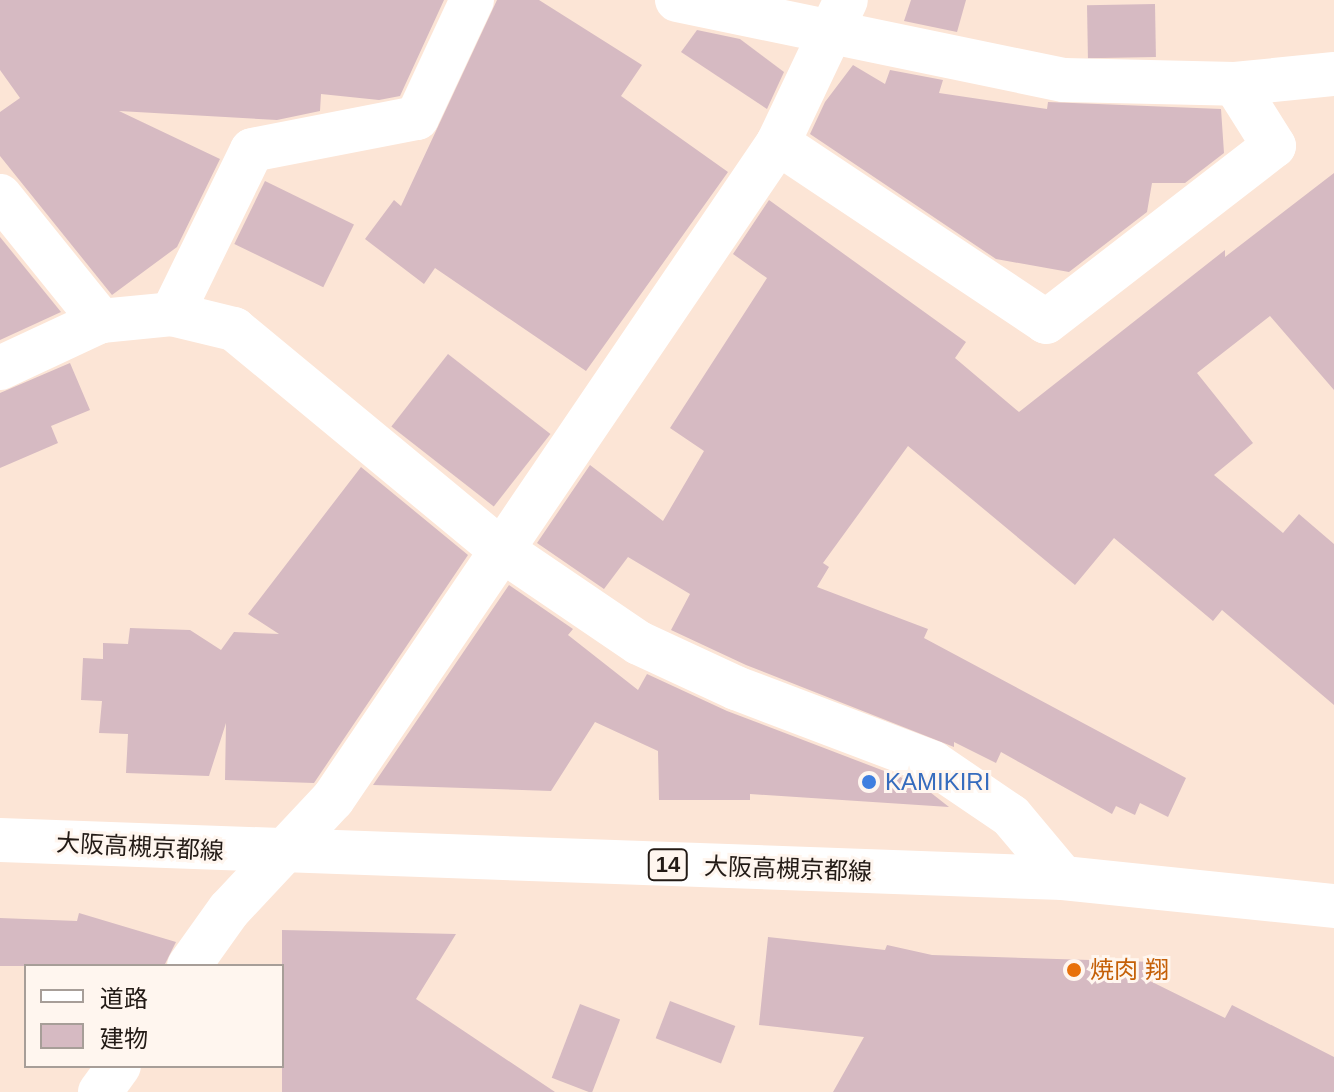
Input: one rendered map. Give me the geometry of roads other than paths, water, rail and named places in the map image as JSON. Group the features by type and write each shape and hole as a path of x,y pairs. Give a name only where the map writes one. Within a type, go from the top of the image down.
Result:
{"street":[{"path":"172,314 252,150 417,118 472,0"},
{"path":"677,0 841,14 1064,80 1235,84 1334,74"},
{"path":"190,964 229,910 333,799 499,548 778,143 841,14"},
{"path":"778,143 1046,322 1274,146 1235,84"},
{"path":"0,196 101,321"},
{"path":"0,368 101,321 172,314 234,329 499,548 639,643 736,688 933,763 1011,816 1063,878"},
{"name":"大阪高槻京都線","path":"0,840 283,854 1063,878 1334,906"},
{"path":"100,1092 118,1068"}],"place":[{"name":"KAMIKIRI","path":"869,782"},
{"name":"焼肉 翔","path":"1074,970"}]}
